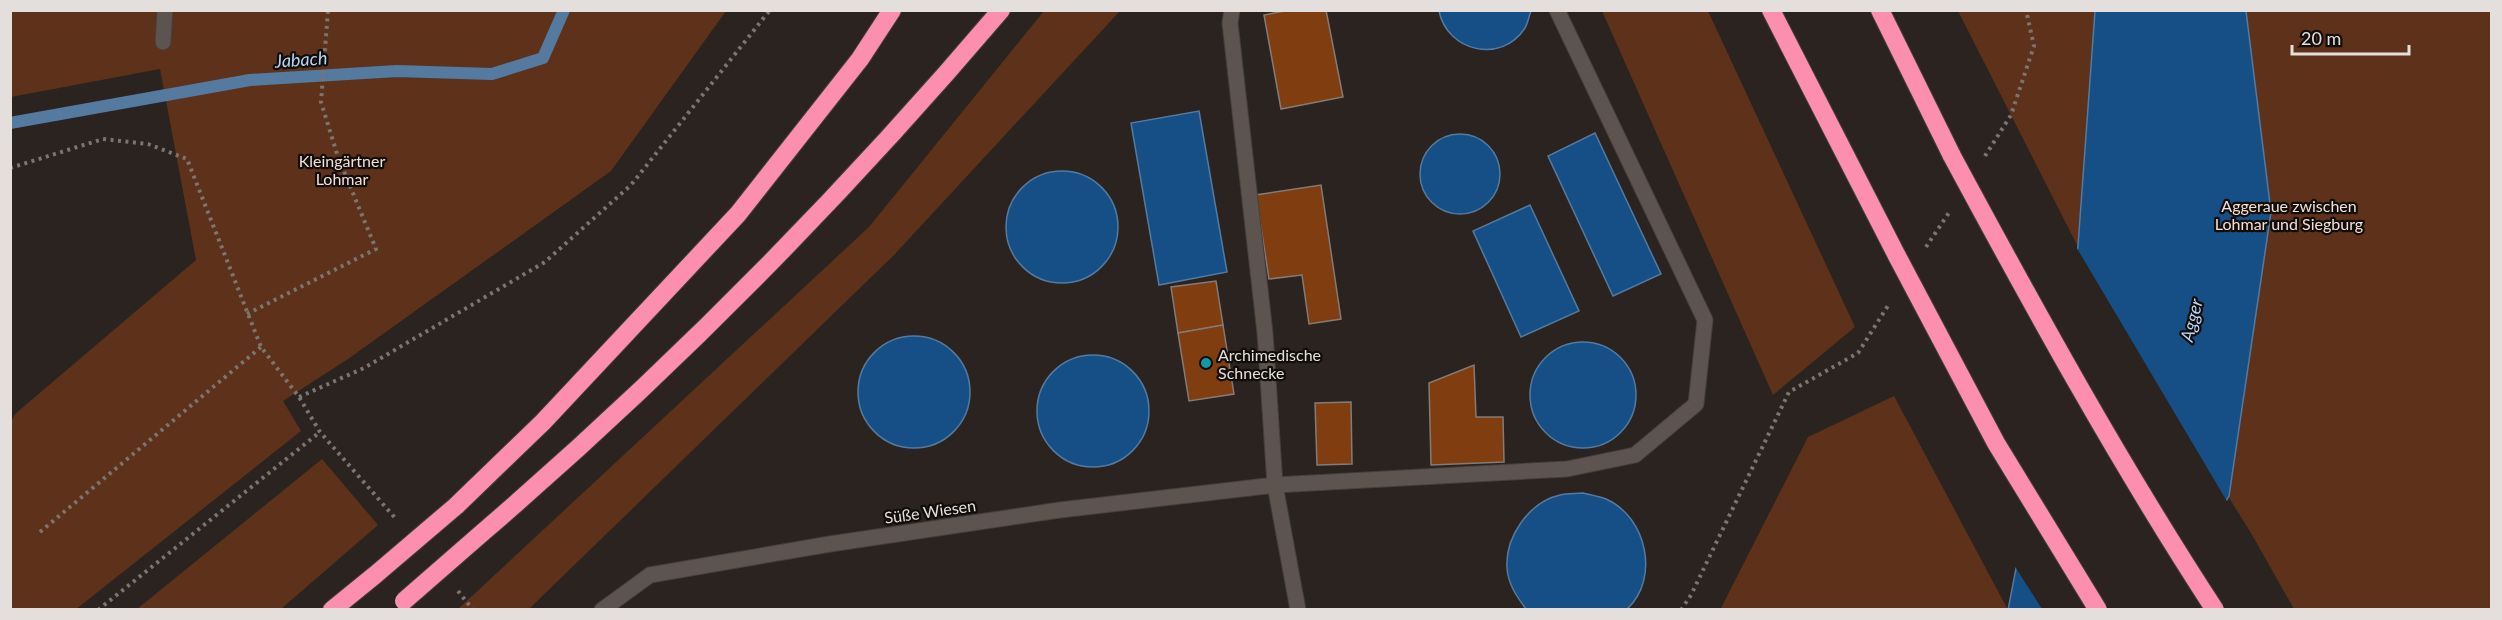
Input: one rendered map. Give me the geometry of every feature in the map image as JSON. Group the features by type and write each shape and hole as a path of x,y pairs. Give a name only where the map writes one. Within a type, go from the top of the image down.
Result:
{"highway":[{"path":"332,609 456,506 543,422 738,214 860,59 892,10"},
{"path":"399,605 635,398 744,291 926,99 1001,10"},
{"path":"1772,10 1897,256 1996,443 2098,609"},
{"path":"1880,10 1952,156 2061,358 2184,562 2215,609"}],"lane":[{"path":"163,42 165,10"},
{"path":"1232,10 1230,23 1265,333 1275,485 1298,609"},
{"name":"Süße Wiesen","path":"602,609 650,574 830,544 1048,512 1275,485 1567,469 1635,455 1696,404 1705,320 1557,10"}],"path":[{"path":"247,314 376,249 338,157 321,102 328,10"},
{"path":"300,397 364,368 545,262 631,185 770,10"},
{"path":"1979,164 2011,115 2034,46 2026,10"},
{"path":"10,168 103,139 148,144 187,159 261,347 300,397 320,432 394,517"},
{"path":"1922,254 1954,204"},
{"path":"1682,609 1691,595 1789,392 1858,353 1890,303"},
{"path":"10,334 10,364"},
{"path":"40,532 261,347"},
{"path":"98,609 320,432"},
{"path":"459,593 472,609"}],"green space":[{"name":"Kleingärtner Lohmar","path":"10,11 726,11 611,171 348,359 283,401 301,431 75,610 11,609 11,422 15,414 196,260 160,69 11,97"},
{"path":"1044,11 1120,11 894,255 529,609 458,609 869,227"},
{"path":"1602,11 1708,11 1855,327 1773,395"},
{"name":"Aggeraue zwischen Lohmar und Siegburg","path":"1958,11 2491,11 2491,609 2294,609 2251,533 2102,294"},
{"path":"1894,396 2008,610 1720,610 1808,437"},
{"path":"322,459 378,525 281,609 137,609"}],"water":[{"path":"1531,10 1525,28 1515,40 1503,47 1489,49 1463,44 1452,36 1444,25 1439,11"},
{"name":"Agger","path":"2095,11 2246,11 2271,212 2229,496 2164,609 2008,610 2078,246"},
{"path":"1199,111 1227,272 1159,285 1131,123"},
{"path":"1595,133 1661,274 1613,296 1548,156"},
{"path":"1460,134 1475,137 1488,146 1497,159 1500,174 1497,189 1488,202 1475,211 1460,214 1445,211 1432,202 1423,189 1420,174 1423,159 1432,146 1445,137"},
{"path":"1062,171 1084,175 1102,187 1114,205 1118,227 1114,249 1102,267 1084,279 1062,283 1040,279 1022,267 1010,249 1006,227 1010,205 1022,187 1040,175"},
{"path":"1530,205 1579,311 1521,337 1473,231"},
{"path":"914,336 936,340 954,352 966,370 970,392 966,414 954,432 936,444 914,448 892,444 874,432 862,414 858,392 862,370 874,352 892,340"},
{"path":"1583,342 1603,346 1621,357 1632,375 1636,395 1632,415 1621,433 1603,444 1583,448 1563,444 1545,433 1534,415 1530,395 1534,375 1545,357 1563,346"},
{"path":"1093,355 1115,359 1133,371 1145,389 1149,411 1145,433 1133,451 1115,463 1093,467 1071,463 1053,451 1041,433 1037,411 1041,389 1053,371 1071,359"},
{"path":"1583,493 1606,499 1620,508 1631,520 1639,534 1646,566 1637,596 1627,609 1526,609 1514,590 1507,568 1507,556 1515,533 1521,522 1538,505 1563,494"}],"pier":[{"path":"2075,245 2228,503 2168,610 2042,609 2014,565"}],"building":[{"path":"1290,10 1326,10 1343,97 1281,109 1264,15"},
{"path":"1321,185 1341,319 1309,324 1302,275 1269,279 1256,195"},
{"path":"1216,281 1223,325 1178,333 1171,287"},
{"name":"Archimedische Schnecke","path":"1223,325 1234,394 1189,401 1178,333"},
{"path":"1474,365 1476,417 1503,417 1504,462 1431,465 1429,383"},
{"path":"1351,402 1352,464 1317,465 1315,403"}],"waterway":[{"name":"Jabach","path":"10,123 250,80 397,71 492,74 543,58 564,10"}],"place":[{"name":"Archimedische Schnecke","path":"1206,363"}]}
